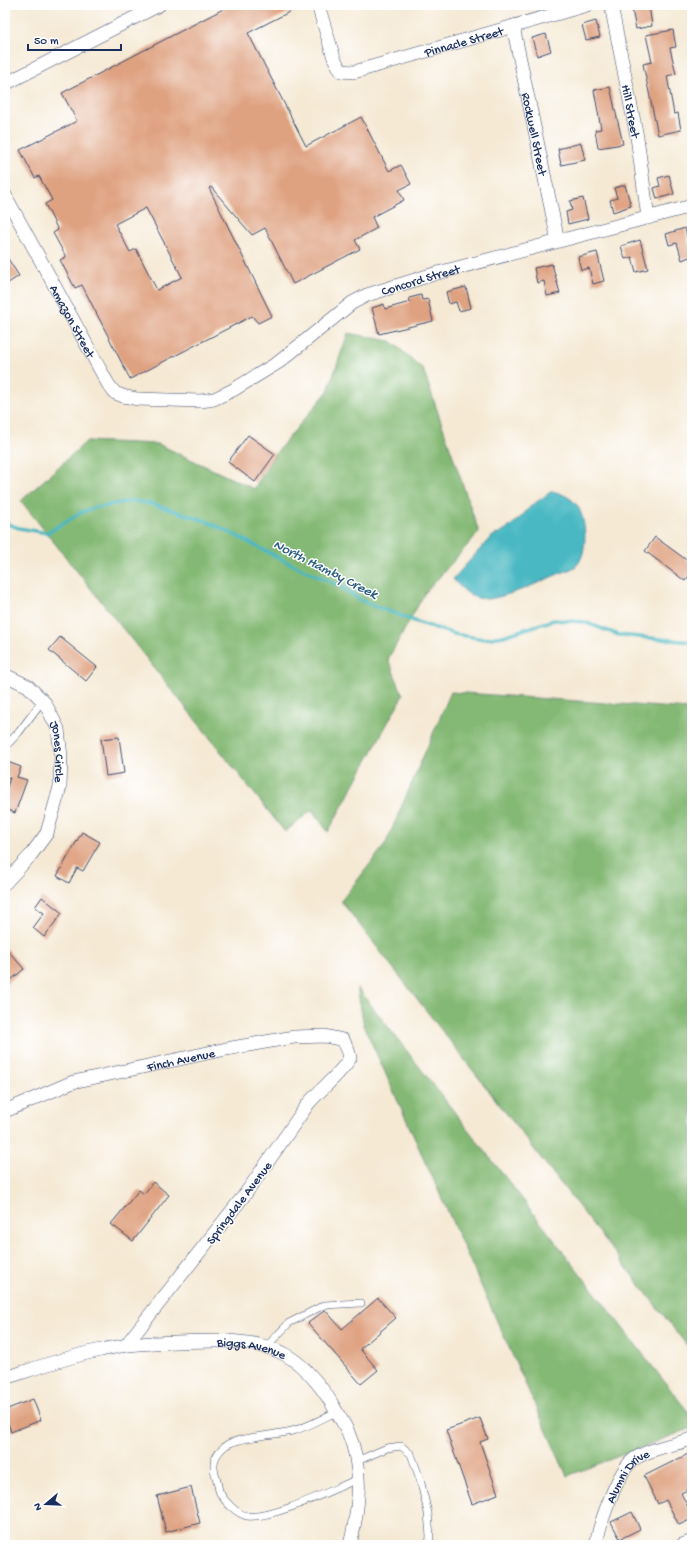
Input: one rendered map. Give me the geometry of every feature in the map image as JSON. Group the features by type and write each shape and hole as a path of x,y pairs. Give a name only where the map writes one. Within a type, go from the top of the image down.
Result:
{"street":[{"name":"Pinnacle Street","path":"318,5 334,58 341,71 354,72 587,5"},
{"name":"Hill Street","path":"611,5 637,137 648,218"},
{"path":"5,84 156,6"},
{"name":"Rockwell Street","path":"513,26 558,241"},
{"name":"Amazon Street","path":"5,195 108,384 115,393 123,396 151,400 173,401"},
{"name":"Concord Street","path":"173,401 201,401 223,396 279,362 352,303 367,295 434,274 692,206"},
{"name":"Jones Circle","path":"5,675 28,686 46,703 58,729 61,757 60,787 46,833 30,856 5,883"},
{"name":"Finch Avenue","path":"5,1111 73,1082 226,1049 294,1037 324,1036 343,1040 350,1058"},
{"name":"Springdale Avenue","path":"126,1345 246,1193 319,1091 344,1067 350,1058"},
{"name":"Biggs Avenue","path":"5,1378 100,1350 126,1345 206,1341 239,1342 266,1347 287,1355 312,1377 336,1411 348,1432 357,1461 359,1492 356,1522 350,1545"},
{"name":"Alumni Drive","path":"596,1545 598,1532 612,1495 632,1460 647,1452 692,1439"},
{"path":"682,1545 692,1540"}],"lane":[{"path":"5,747 19,732 43,700"},
{"path":"266,1347 289,1323 324,1305 360,1302"},
{"path":"336,1411 321,1420 293,1430 239,1440 226,1445 218,1453 213,1463 214,1474 220,1493 232,1508 246,1516 260,1516 282,1510 358,1479"},
{"path":"357,1461 387,1448 401,1446 411,1454 420,1479 428,1512 430,1536 428,1545"}],"green space":[{"path":"348,333 391,341 423,369 479,532 425,593 388,659 403,695 328,832 312,810 285,832 21,501 87,441 158,444 254,489 275,454 328,391"},
{"path":"451,692 689,709 692,705 692,1352 341,901 385,845"},
{"path":"357,987 692,1417 692,1428 567,1476 364,1026"}],"water":[{"path":"552,491 571,499 580,510 585,536 583,554 580,562 571,569 515,592 497,597 489,599 477,598 467,593 453,579 491,537 508,528 531,506"}],"building":[{"path":"231,5 303,5 248,33 306,146 361,117 389,171 401,165 411,184 399,190 404,200 372,217 377,228 355,240 360,249 293,284 265,228 252,235 211,187 209,188 272,316 258,323 252,316 130,379 82,285 75,288 60,260 66,257 53,233 58,230 45,204 52,200 39,176 35,178 20,150 77,121 62,93","holes":["146,208 182,277 157,290 136,249 130,252 115,224"]},
{"path":"631,5 649,5 652,26 636,29"},
{"path":"596,21 600,37 586,40 582,25"},
{"path":"673,30 676,47 670,48 676,74 667,76 674,114 678,113 681,130 658,135 643,64 652,62 646,35"},
{"path":"546,34 551,51 537,56 532,38"},
{"path":"610,87 623,144 598,148 595,130 601,129 594,90"},
{"path":"581,143 585,160 561,165 558,149"},
{"path":"669,175 674,194 657,199 654,188 660,186 658,178"},
{"path":"625,185 631,206 613,212 610,200 617,198 614,188"},
{"path":"583,198 588,219 568,224 566,212 572,210 570,201"},
{"path":"685,228 692,256 682,260 677,243 669,245 666,234"},
{"path":"640,240 648,269 636,272 632,257 625,259 621,246"},
{"path":"597,252 604,281 593,284 589,268 581,270 578,257"},
{"path":"5,254 19,276 5,285"},
{"path":"552,264 560,293 547,296 544,281 537,283 534,268"},
{"path":"466,287 471,308 459,311 456,302 449,304 446,292"},
{"path":"421,295 422,300 428,299 433,321 379,334 372,308 384,304 385,309 410,302 409,298"},
{"path":"248,435 275,454 255,482 228,462"},
{"path":"655,537 692,564 692,572 685,581 645,551"},
{"path":"60,637 97,667 86,681 49,650"},
{"path":"119,737 124,773 106,776 101,739"},
{"path":"5,761 21,767 17,777 27,780 15,813 5,809 5,792 10,778 5,776"},
{"path":"82,832 100,842 83,871 77,868 69,883 57,876"},
{"path":"42,897 62,913 44,937 33,928 44,913 35,907"},
{"path":"5,947 24,969 5,985"},
{"path":"153,1182 169,1195 133,1241 111,1224 139,1190 144,1194"},
{"path":"378,1298 396,1318 360,1349 378,1370 361,1384 308,1323 325,1310 342,1329"},
{"path":"33,1399 41,1420 11,1432 5,1415 5,1410"},
{"path":"480,1418 488,1439 480,1442 498,1494 472,1504 446,1430"},
{"path":"692,1452 692,1488 681,1493 692,1515 692,1519 679,1525 666,1500 658,1504 644,1476"},
{"path":"191,1487 200,1523 166,1532 157,1496"},
{"path":"632,1512 640,1529 620,1539 611,1522"}],"waterway":[{"name":"North Hamby Creek","path":"5,523 19,528 47,533 80,513 96,507 133,501 153,504 206,521 287,562 342,587 362,601 454,634 484,639 503,636 554,620 584,622 619,635 692,642"}]}
